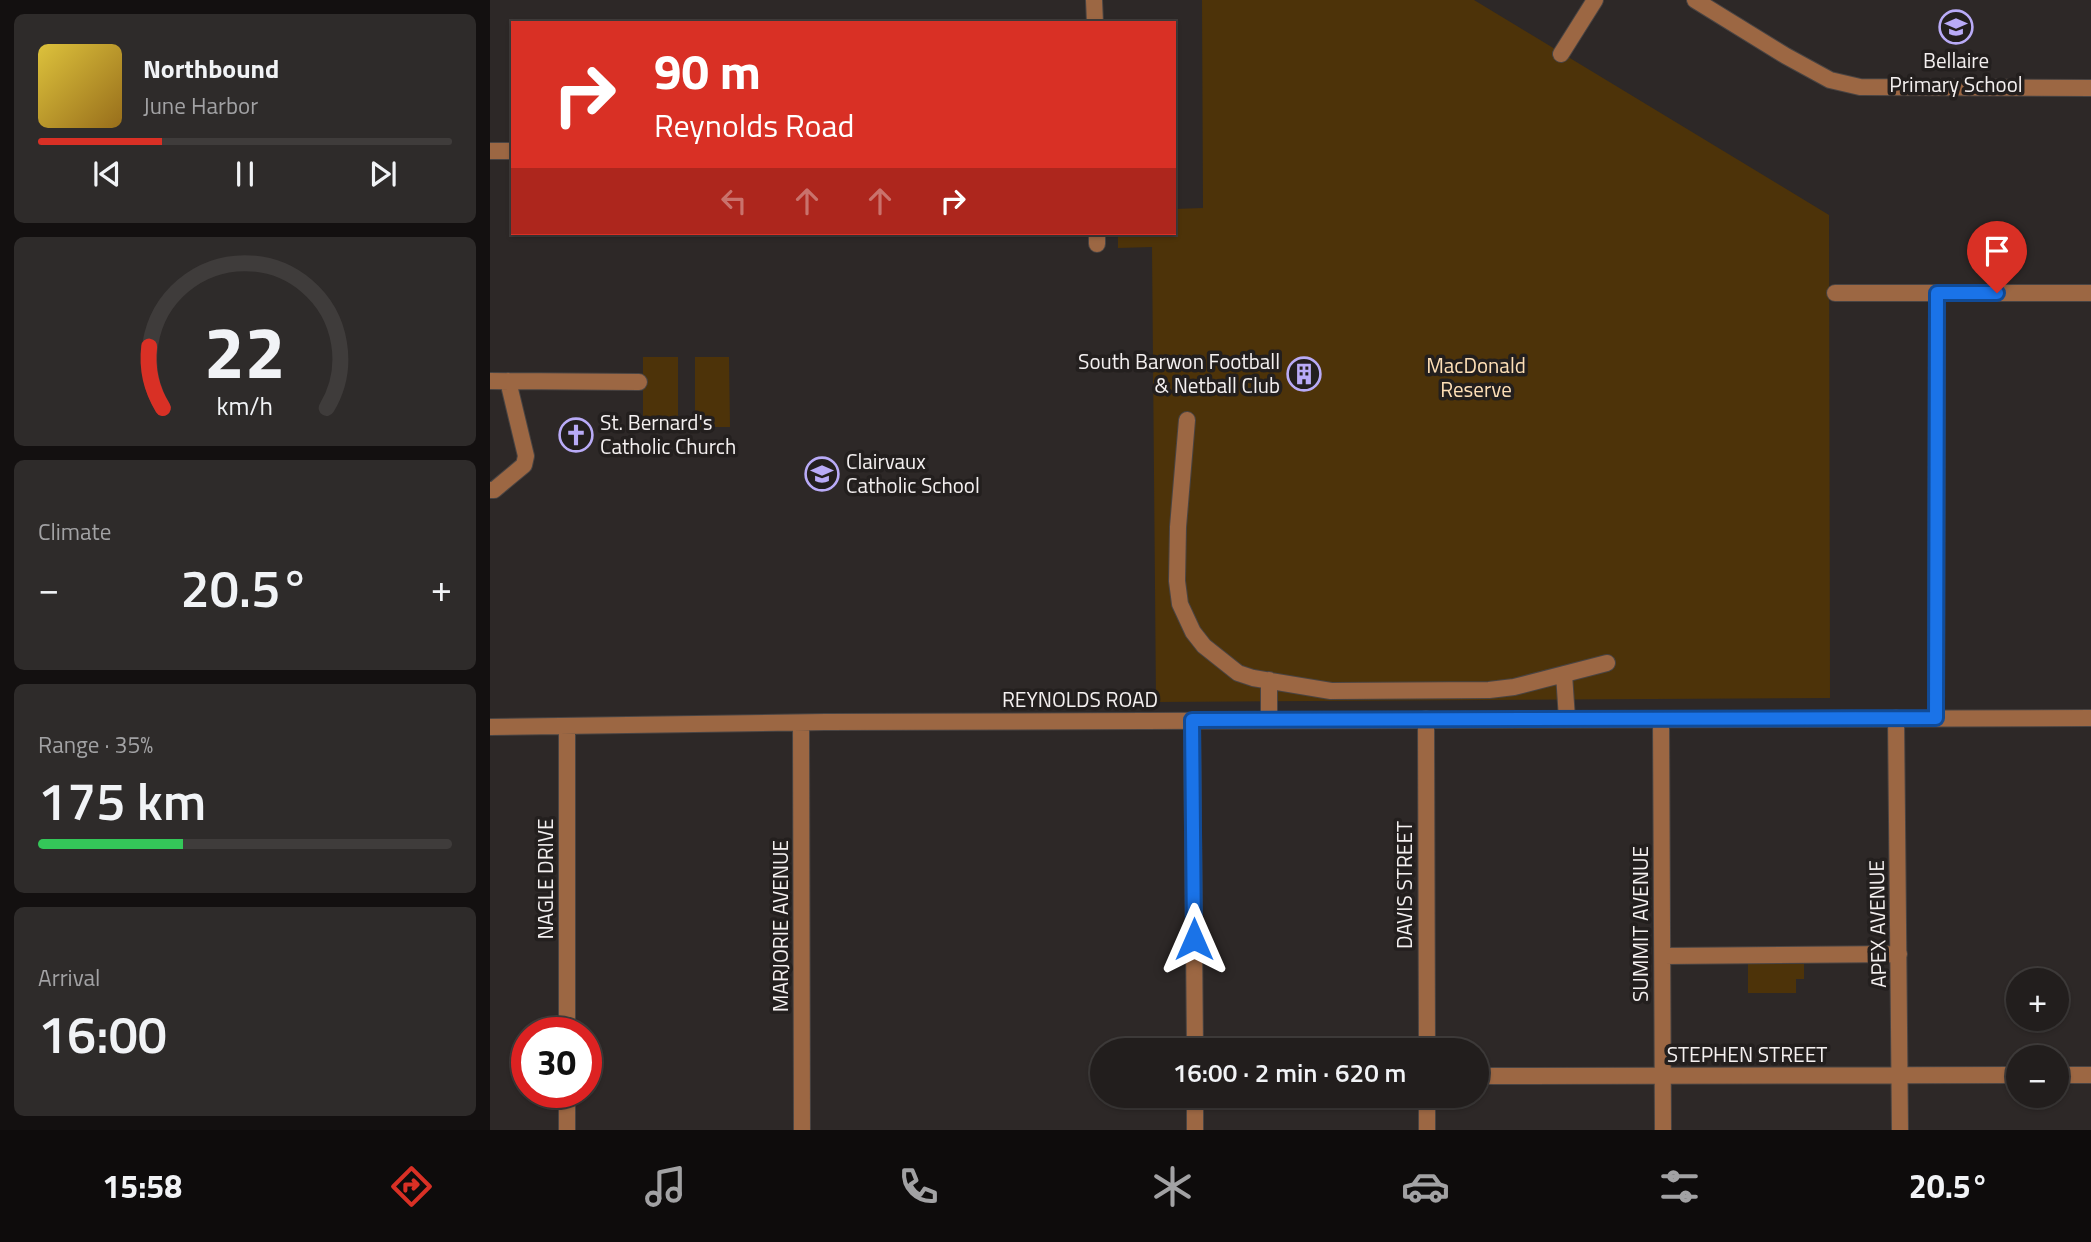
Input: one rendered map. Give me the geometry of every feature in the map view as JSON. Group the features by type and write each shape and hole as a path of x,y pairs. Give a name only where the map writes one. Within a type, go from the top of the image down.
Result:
{"street":[{"path":"1094,0 1094,21"},
{"path":"1561,54 1595,0"},
{"path":"1696,0 1830,80 1860,87 2091,88"},
{"path":"1726,0 1726,19"},
{"path":"490,152 511,151"},
{"path":"1835,293 2091,293"},
{"path":"1936,718 1937,293"},
{"path":"490,381 639,382"},
{"path":"490,490 494,490 524,465 526,456 508,381"},
{"path":"1187,420 1178,527 1177,581 1180,604 1193,632 1204,646 1238,673 1331,691 1489,690 1514,687 1607,663"},
{"path":"1564,674 1567,719"},
{"path":"1269,680 1269,720"},
{"name":"APEX AVENUE","path":"1896,718 1900,1130"},
{"name":"REYNOLDS ROAD","path":"490,727 1192,720 2091,718"},
{"name":"DAVIS STREET","path":"1426,719 1427,1038"},
{"name":"SUMMIT AVENUE","path":"1661,719 1663,1130"},
{"path":"1192,720 1195,1038"},
{"name":"MARJORIE AVENUE","path":"801,723 802,1130"},
{"name":"NAGLE DRIVE","path":"567,726 567,1017"},
{"path":"1663,956 1899,954"},
{"name":"STEPHEN STREET","path":"1489,1076 2006,1075"},
{"path":"2069,1075 2091,1075"},
{"path":"567,1108 567,1130"},
{"path":"1195,1108 1195,1130"},
{"path":"1427,1108 1427,1130"}],"green space":[{"name":"MacDonald Reserve","path":"1202,0 1474,0 1829,215 1830,698 1156,702 1152,247 1118,248 1118,235 1176,235 1176,209 1203,208"},
{"path":"643,357 678,357 678,427 643,427"},
{"path":"695,357 729,357 730,427 695,427"},
{"path":"1748,964 1804,964 1804,979 1796,979 1796,993 1748,993"}],"place":[{"name":"Bellaire Primary School","path":"1956,27"},
{"name":"South Barwon Football & Netball Club","path":"1304,374"},
{"name":"St. Bernard's Catholic Church","path":"576,435"},
{"name":"Clairvaux Catholic School","path":"822,474"}],"route":[{"path":"1194,939 1192,720 1936,718 1937,293 1997,293"}]}
